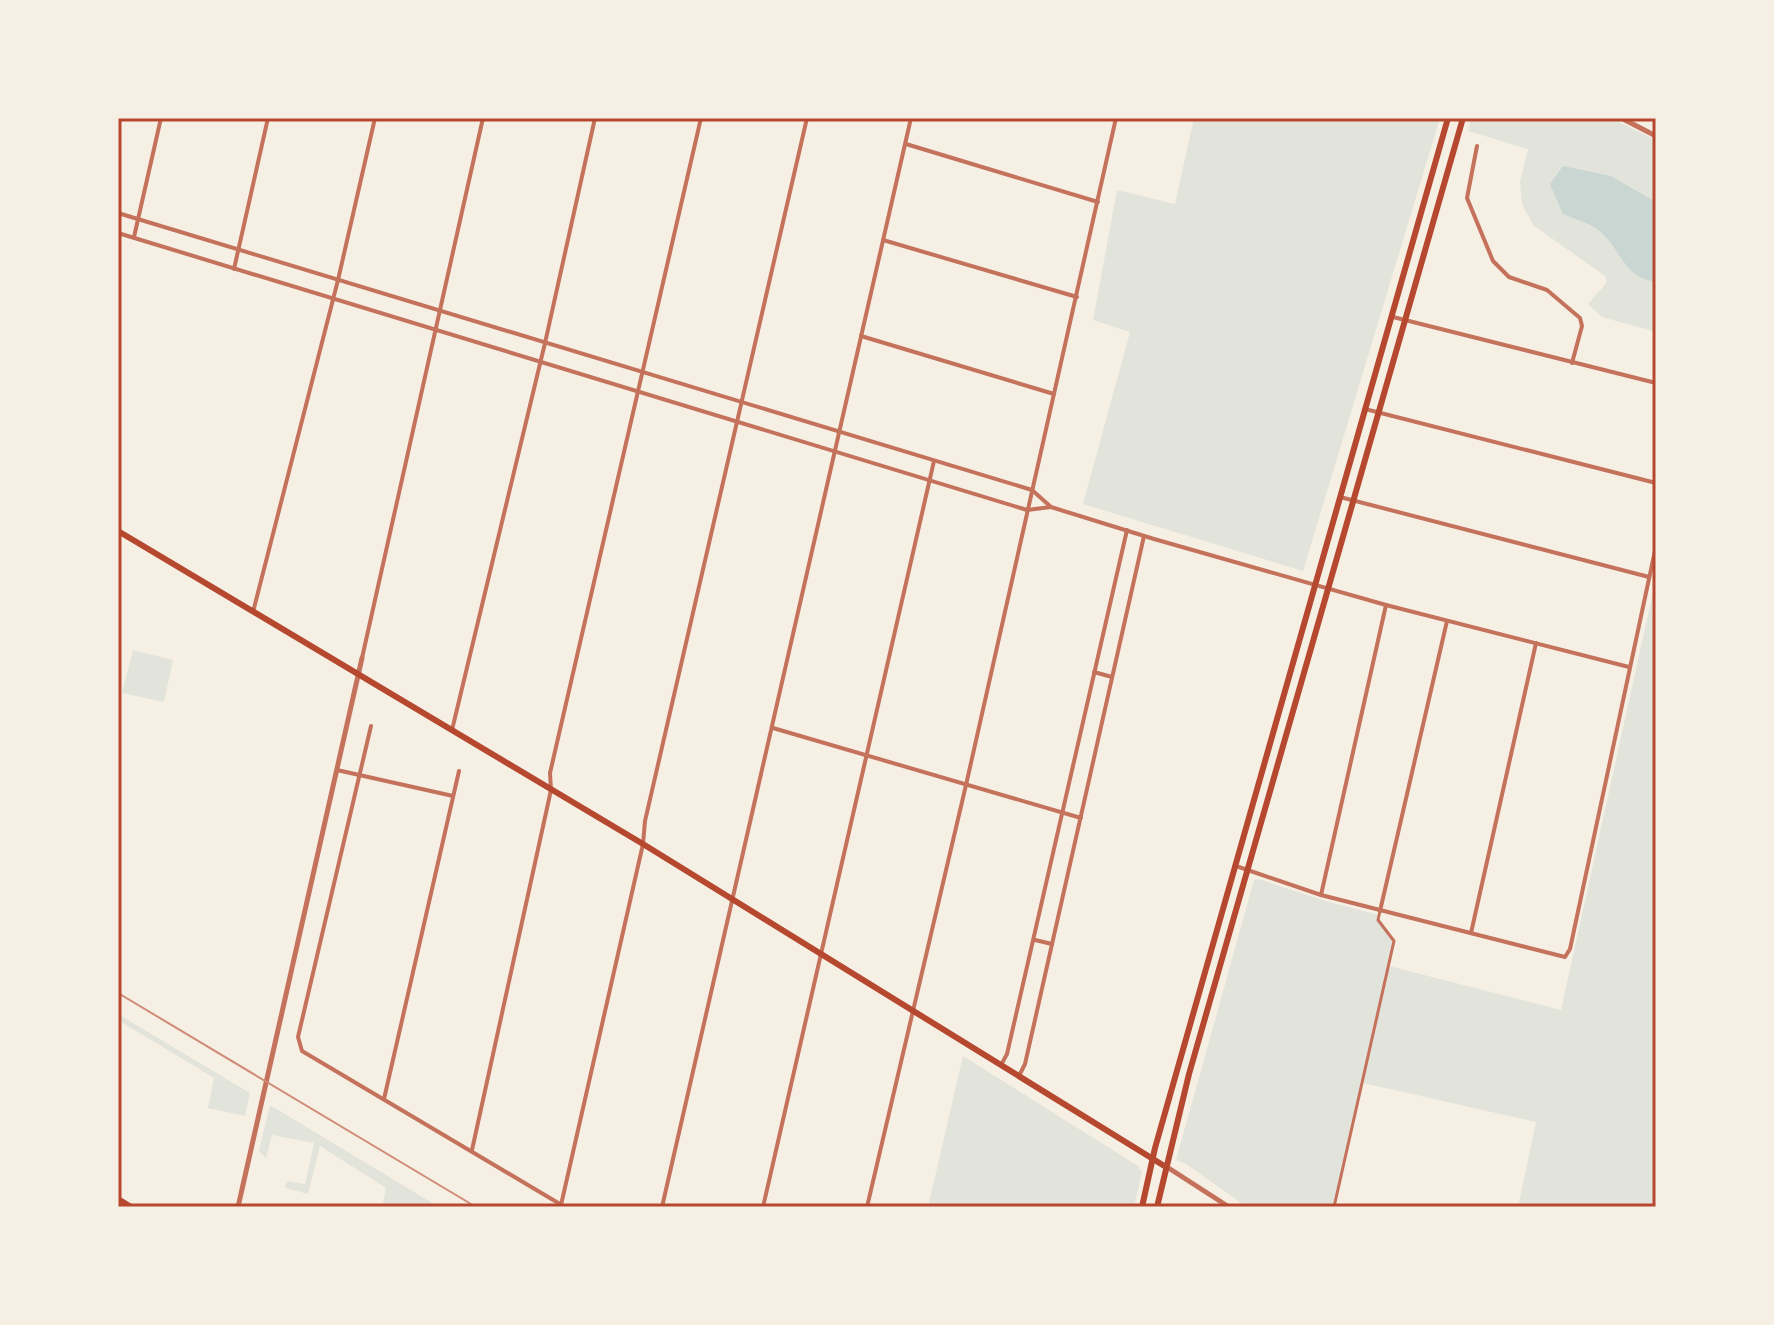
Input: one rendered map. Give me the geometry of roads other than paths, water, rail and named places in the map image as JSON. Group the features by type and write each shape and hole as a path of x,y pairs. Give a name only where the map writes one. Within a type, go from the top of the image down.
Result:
{"main road":[{"path":"1142,1207 1152,1159 1448,118"},
{"path":"1157,1207 1189,1074 1463,118"},
{"path":"118,531 643,844 1166,1167"},
{"path":"118,1199 131,1207"}],"street":[{"path":"134,237 161,118"},
{"path":"234,269 268,118"},
{"path":"253,612 338,280 375,118"},
{"path":"238,1207 483,118"},
{"path":"452,730 545,343 595,118"},
{"path":"472,1150 551,790 550,773 701,118"},
{"path":"371,726 298,1037 302,1051 563,1206 643,844 645,821 807,118"},
{"path":"662,1207 911,118"},
{"path":"867,1207 966,785 1116,118"},
{"path":"1621,118 1656,136"},
{"path":"906,144 1098,202"},
{"path":"1477,146 1467,198 1493,261 1509,277 1547,290 1580,318 1582,326 1572,363"},
{"path":"118,213 1032,490 1051,507"},
{"path":"118,233 1027,510 1051,507 1326,589 1629,667"},
{"path":"883,240 1077,297"},
{"path":"1393,317 1656,383"},
{"path":"861,336 1054,394"},
{"path":"1365,409 1656,483"},
{"path":"763,1207 934,461"},
{"path":"1340,497 1649,577"},
{"path":"1001,1065 1007,1054 1034,940 1127,530"},
{"path":"1019,1076 1025,1064 1144,536"},
{"path":"1236,866 1321,895 1565,957 1570,949 1656,546"},
{"path":"1321,895 1386,605"},
{"path":"1334,1207 1394,941 1378,920 1447,620"},
{"path":"1471,933 1536,643"},
{"path":"1094,672 1112,677"},
{"path":"773,728 1081,818"},
{"path":"337,770 453,796"},
{"path":"384,1099 459,771"},
{"path":"1034,940 1052,944"},
{"path":"1166,1167 1229,1207"}],"railway":[{"path":"118,993 476,1207"}]}
